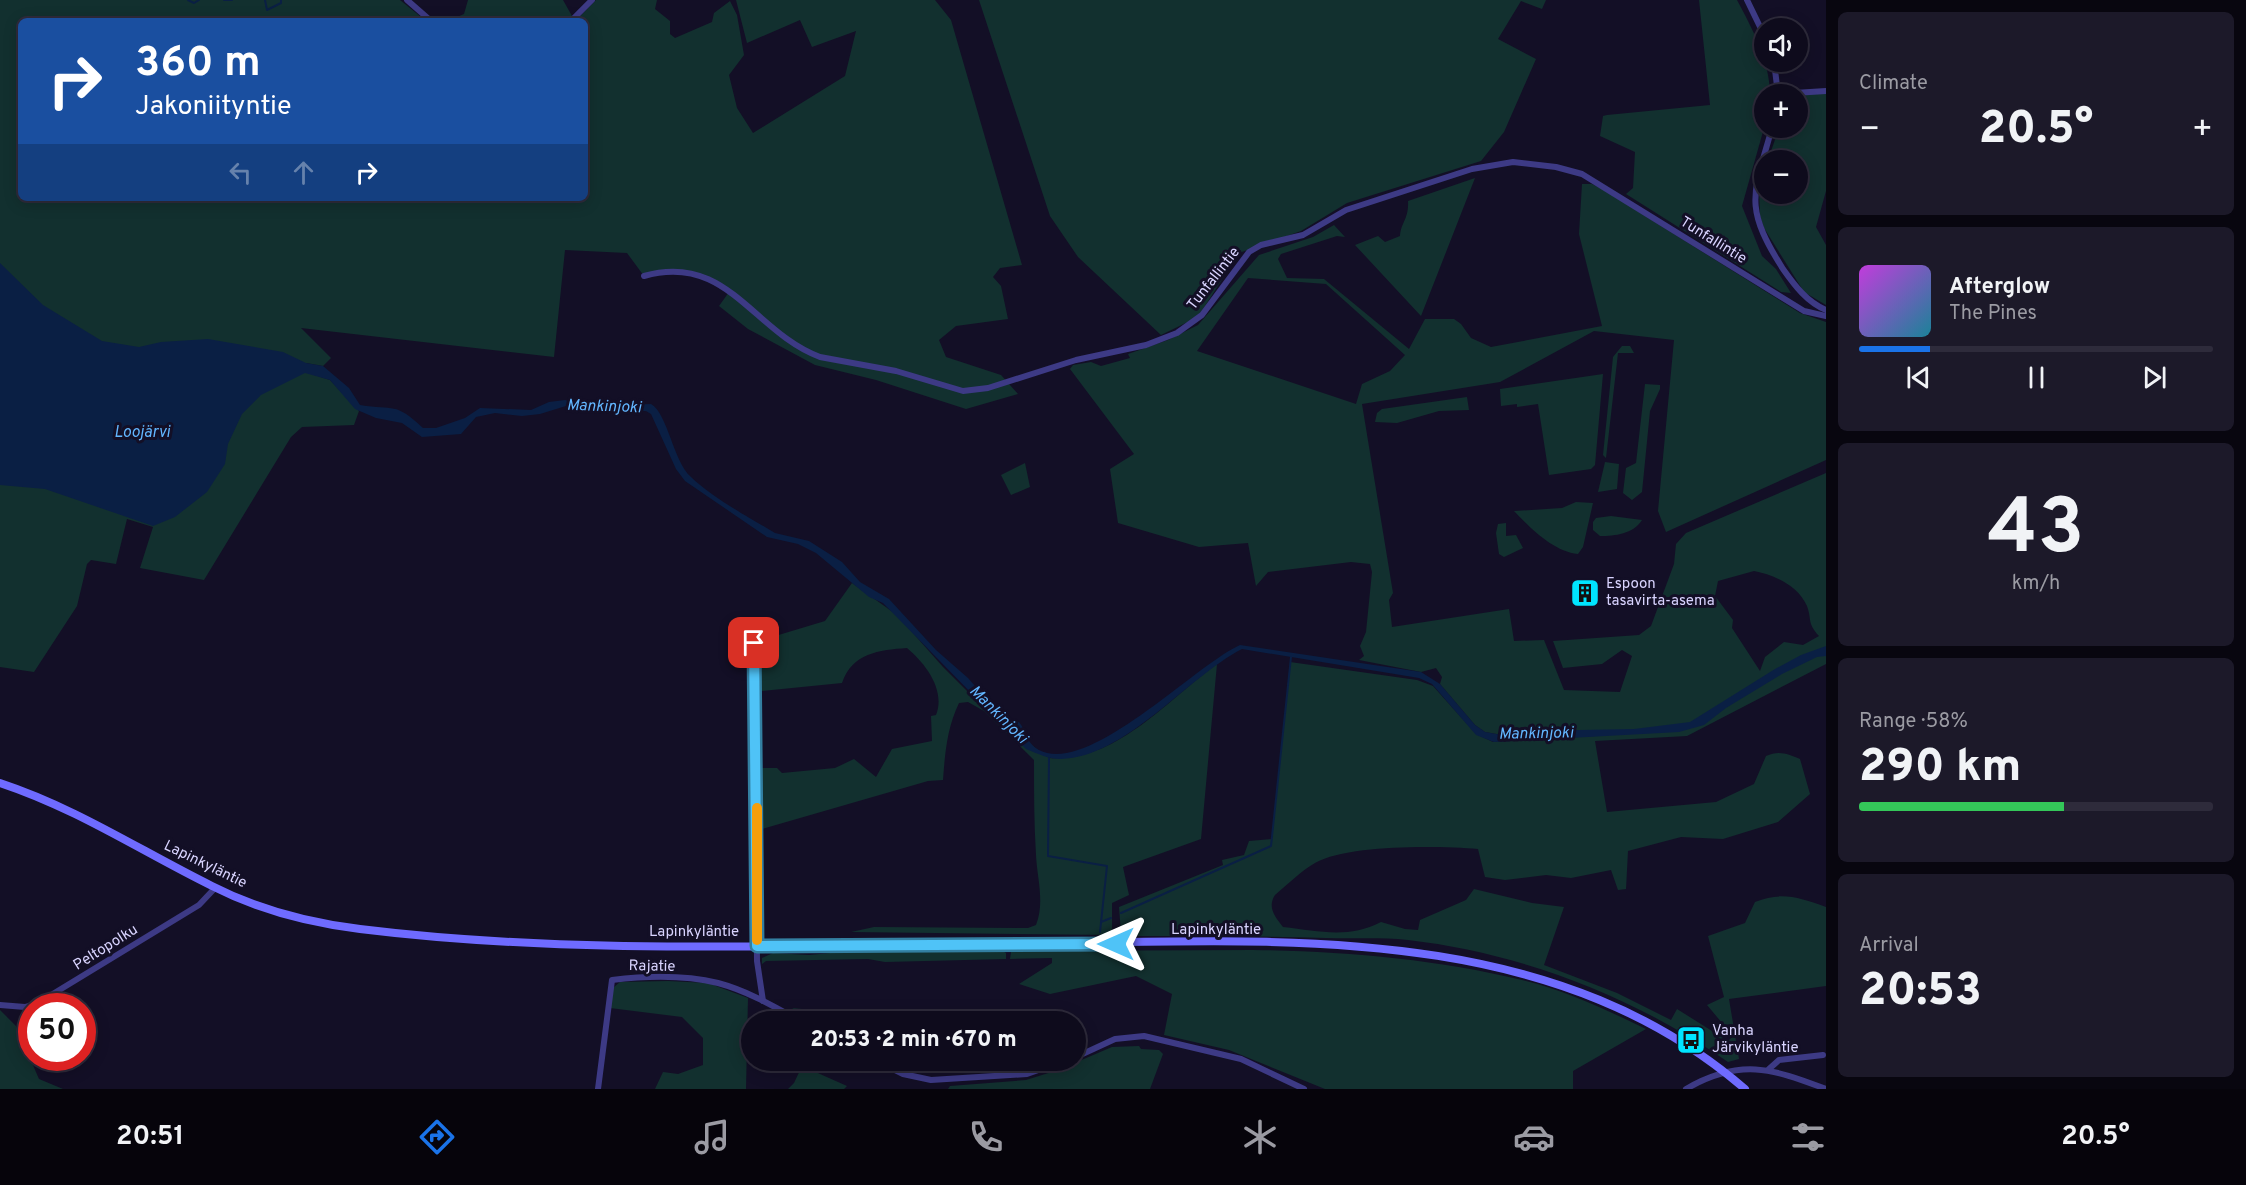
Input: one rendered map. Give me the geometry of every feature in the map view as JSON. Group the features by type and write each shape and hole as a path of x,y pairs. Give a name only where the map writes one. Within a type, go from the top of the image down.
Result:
{"main road":[{"name":"Lapinkyläntie","path":"0,783 82,815 215,888 262,906 316,921 409,934 549,942 757,946 1268,943 1367,947 1415,952 1502,967 1572,988 1613,1005 1667,1033 1725,1072 1745,1089"}],"street":[{"path":"407,0 428,18"},
{"path":"574,18 592,0"},
{"path":"1747,0 1756,18"},
{"path":"1808,92 1826,91"},
{"path":"1770,138 1755,198 1758,225 1791,280 1806,298 1826,310"},
{"name":"Tunfallintie","path":"644,276 667,271 706,277 736,296 780,337 806,352 840,362 906,373 963,391 974,391 1039,374 1098,354 1146,345 1177,333 1202,315 1243,258 1261,245 1303,235 1346,210 1385,196 1472,169 1513,162 1556,167 1582,174 1804,311 1826,316"},
{"path":"754,643 757,946 763,1001 782,1011"},
{"name":"Peltopolku","path":"0,1005 25,1007 44,1000 199,905 215,888"},
{"name":"Rajatie","path":"598,1089 612,980 654,978 706,981 727,986 763,1001"},
{"path":"1086,1052 1115,1039 1144,1036 1241,1059 1304,1089"},
{"path":"1769,1069 1779,1060 1823,1054"},
{"path":"1686,1089 1725,1072 1745,1068 1769,1069 1826,1089"},
{"path":"897,1071 931,1080 1027,1074 1036,1071"}],"green space":[{"path":"0,0 400,0 422,18 18,18 18,201 588,201 588,18 578,18 596,0 657,0 655,9 670,21 670,34 675,38 712,22 714,13 730,1 737,15 744,55 729,75 737,108 753,133 845,76 856,31 812,47 800,20 747,43 736,0 935,0 951,20 1022,265 1000,268 993,277 1001,286 1008,319 956,326 939,340 946,357 1001,375 1018,394 966,409 876,380 815,365 748,329 719,306 729,292 709,280 678,273 644,276 627,253 565,250 554,357 301,328 331,358 323,366 306,363 305,372 330,380 359,411 354,425 302,427 291,437 204,580 140,568 153,527 127,519 116,564 91,560 87,564 77,606 34,672 0,667 0,468 106,350 0,288"},
{"path":"468,0 563,0 572,16 570,18 455,18 464,14"},
{"path":"979,0 1546,0 1542,9 1521,1 1498,39 1536,59 1504,132 1481,161 1347,203 1301,231 1239,253 1198,317 1161,335 1078,257 1050,216"},
{"path":"1699,0 1737,0 1754,34 1754,72 1767,72 1769,84 1754,84 1754,138 1761,138 1758,150 1754,150 1754,163 1742,206 1762,256 1776,269 1791,293 1781,292 1626,194 1633,188 1635,152 1600,136 1603,116 1710,105"},
{"path":"1808,94 1826,94 1826,191 1816,227 1826,245 1826,305 1804,292 1764,228 1760,216 1760,204 1808,204 1808,150 1771,150 1776,138 1808,138"},
{"path":"1475,178 1421,316 1355,245 1378,236 1385,242 1400,236 1408,201"},
{"path":"1582,184 1592,184 1800,313 1826,322 1826,460 1666,532 1658,511 1674,340 1594,331 1500,382 1362,404 1393,593 1389,600 1392,627 1509,609 1514,641 1544,640 1564,690 1620,692 1632,656 1622,650 1602,664 1563,668 1553,641 1639,635 1651,626 1674,564 1676,544 1686,533 1826,473 1826,664 1687,736 1595,741 1607,812 1716,802 1754,784 1766,756 1775,753 1787,754 1800,759 1810,794 1778,822 1723,839 1681,837 1628,851 1626,889 1618,890 1611,870 1571,878 1546,875 1505,880 1485,877 1478,849 1441,847 1371,849 1349,852 1315,863 1275,895 1272,908 1283,927 1321,932 1345,932 1357,931 1381,922 1418,930 1420,920 1466,900 1474,889 1532,903 1564,907 1544,965 1617,993 1671,1020 1677,1009 1728,1041 1733,1036 1707,1005 1724,997 1708,936 1745,923 1755,902 1764,899 1790,897 1826,907 1826,986 1729,999 1739,1059 1728,1062 1655,1017 1616,998 1534,967 1493,955 1408,940 1126,936 1121,933 1119,907 1223,865 1222,860 1244,855 1249,841 1272,839 1290,662 1417,680 1433,686 1476,734 1493,742 1595,736 1594,730 1502,735 1485,732 1475,725 1440,684 1442,677 1436,668 1421,672 1359,660 1364,656 1360,646 1366,632 1372,572 1370,564 1351,562 1268,572 1256,586 1248,543 1199,547 1118,523 1110,469 1134,454 1070,369 1073,365 1091,362 1101,366 1130,358 1128,354 1168,340 1198,325 1259,255 1313,237 1334,225 1345,237 1337,236 1281,254 1278,259 1287,278 1324,279 1409,349 1425,319 1454,319 1461,324 1471,338 1491,347 1602,326 1579,234","holes":["1248,278 1326,284 1405,355 1390,371 1362,384 1356,404 1197,351","1754,571 1777,578 1798,592 1807,606 1811,624 1819,636 1803,645 1784,642 1765,657 1760,671 1732,628 1733,620 1715,596 1718,581"]},
{"path":"1622,346 1630,346 1634,353 1618,353 1606,458 1603,455 1613,357"},
{"path":"1603,374 1595,465 1591,469 1549,475 1538,404 1517,407 1517,404 1501,406 1500,389"},
{"path":"1645,384 1660,385 1660,389 1650,411 1642,492 1632,500 1623,493 1626,468 1636,463"},
{"path":"1467,397 1469,410 1439,411 1397,423 1375,422 1377,413 1382,409"},
{"path":"1605,462 1619,464 1617,489 1598,492"},
{"path":"1025,463 1030,487 1011,495 1001,475"},
{"path":"1576,502 1593,503 1583,547 1578,554 1551,544 1514,511 1562,508"},
{"path":"1611,516 1642,520 1629,531 1618,535 1600,536 1593,530 1593,522 1596,518"},
{"path":"1506,523 1506,536 1516,535 1523,548 1504,557 1499,554 1496,533 1498,524"},
{"path":"852,583 897,615 943,667 990,714 1049,758 1073,757 1118,740 1160,711 1217,664 1201,839 1123,867 1129,895 1112,903 1112,935 851,932 874,927 1028,928 1036,925 1040,899 1035,843 1034,760 984,711 968,702 959,703 949,731 943,780 928,781 762,829 759,768 777,768 782,773 835,768 854,759 876,777 892,749 932,741 931,716 936,715 938,706 936,687 927,669 907,648 877,652 860,659 852,665 842,683 752,692 752,643 825,621"},
{"path":"1001,950 1006,953 1006,959 885,962 868,959 766,961 762,964 762,958 773,953 809,955 841,952"},
{"path":"1015,951 1321,952 1389,958 1489,973 1554,989 1646,1029 1573,1071 1573,1089 1325,1089 1229,1050 1164,1035 1172,994 1136,976 1050,994 1019,984 1052,963 1052,958 1010,959 1011,952"},
{"path":"620,982 708,983 748,998 748,1011 741,1011 741,1071 746,1071 746,1089 655,1089 663,1072 678,1074 703,1065 703,1038 682,1017 610,1008 613,988"},
{"path":"792,1008 891,1010 890,1011 798,1011"},
{"path":"0,1010 18,1031 18,1071 36,1071 39,1079 63,1089 0,1089"},
{"path":"1139,1046 1141,1049 1159,1050 1163,1054 1150,1089 948,1089 950,1086 1026,1080 1055,1071 1086,1071 1086,1058 1112,1047"},
{"path":"800,1071 813,1071 847,1086 844,1089 788,1089"}],"water":[{"name":"Loojärvi","path":"0,263 43,305 102,341 139,347 161,342 208,339 283,352 306,363 323,366 349,388 360,405 400,410 423,428 436,428 465,418 480,408 531,410 549,402 565,400 588,406 651,404 662,417 685,470 698,484 726,504 775,533 809,541 842,562 860,582 889,599 936,650 968,678 1005,720 1019,722 1029,741 1039,750 1060,754 1085,747 1113,733 1220,656 1240,645 1421,672 1440,684 1475,725 1485,732 1502,735 1520,731 1634,729 1690,722 1801,655 1826,646 1826,656 1817,657 1782,674 1726,708 1704,725 1679,732 1494,742 1476,735 1432,684 1419,678 1242,649 1199,678 1132,731 1109,745 1085,755 1061,759 1052,758 1026,749 883,603 869,597 816,553 798,544 767,537 685,481 676,469 651,414 646,411 593,412 566,406 540,414 522,416 495,413 476,417 461,434 422,437 402,423 376,418 355,409 330,380 305,373 261,395 242,414 228,444 225,464 207,492 175,517 153,526 45,489 0,485"}],"waterway":[{"path":"188,0 194,3 199,0"},
{"path":"224,0 232,0"},
{"path":"265,0 267,10 281,3 281,0"},
{"path":"1121,913 1271,846 1291,657"},
{"path":"1049,758 1048,856 1107,866 1100,932"},
{"path":"1101,922 1111,918"}],"slow traffic":[{"path":"757,808 757,940"}],"place":[{"name":"Espoon tasavirta-asema","path":"1585,593"},
{"name":"Vanha Järvikyläntie","path":"1691,1040"}],"route":[{"path":"754,643 757,946 1116,944"}],"water label":[{"name":"Mankinjoki","path":"604,407"},
{"name":"Mankinjoki","path":"998,715"},
{"name":"Mankinjoki","path":"1536,734"}]}
